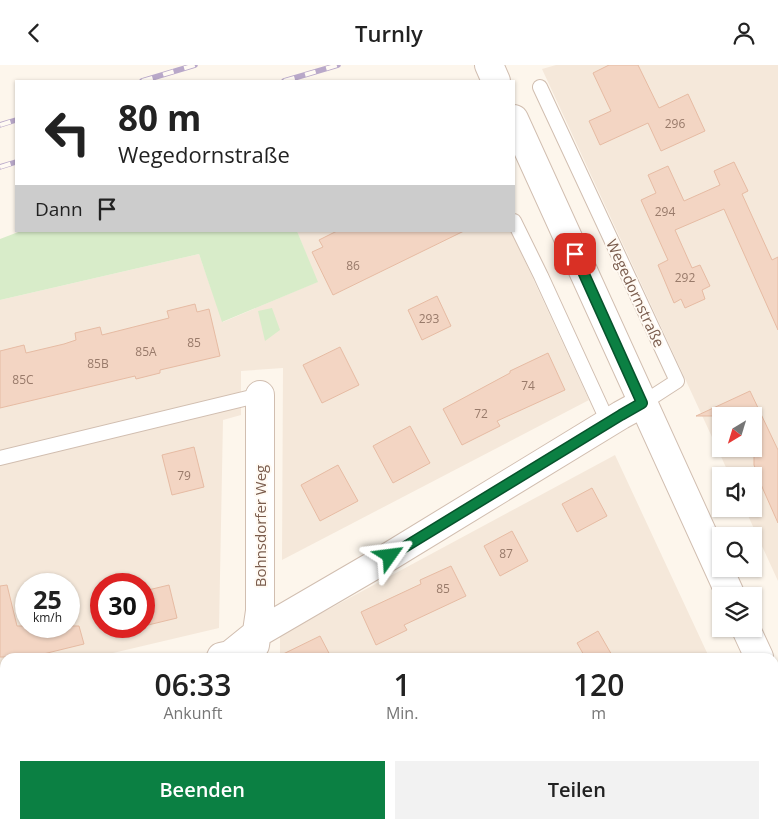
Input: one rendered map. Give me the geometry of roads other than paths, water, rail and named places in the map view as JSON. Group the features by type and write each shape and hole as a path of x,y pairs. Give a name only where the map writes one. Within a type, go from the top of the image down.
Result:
{"street":[{"path":"489,65 496,80"},
{"path":"515,121 727,587"},
{"name":"Bohnsdorfer Weg","path":"255,646 260,611 260,395"},
{"path":"236,653 255,646 390,556 642,403"},
{"path":"750,637 757,653"}],"lane":[{"name":"Wegedornstraße","path":"540,87 677,381 642,403"},
{"path":"515,223 608,422"},
{"path":"0,458 260,395"}],"railway":[{"path":"145,80 195,65"},
{"path":"287,80 338,65"},
{"path":"0,125 15,120"},
{"path":"0,167 15,162"}]}
